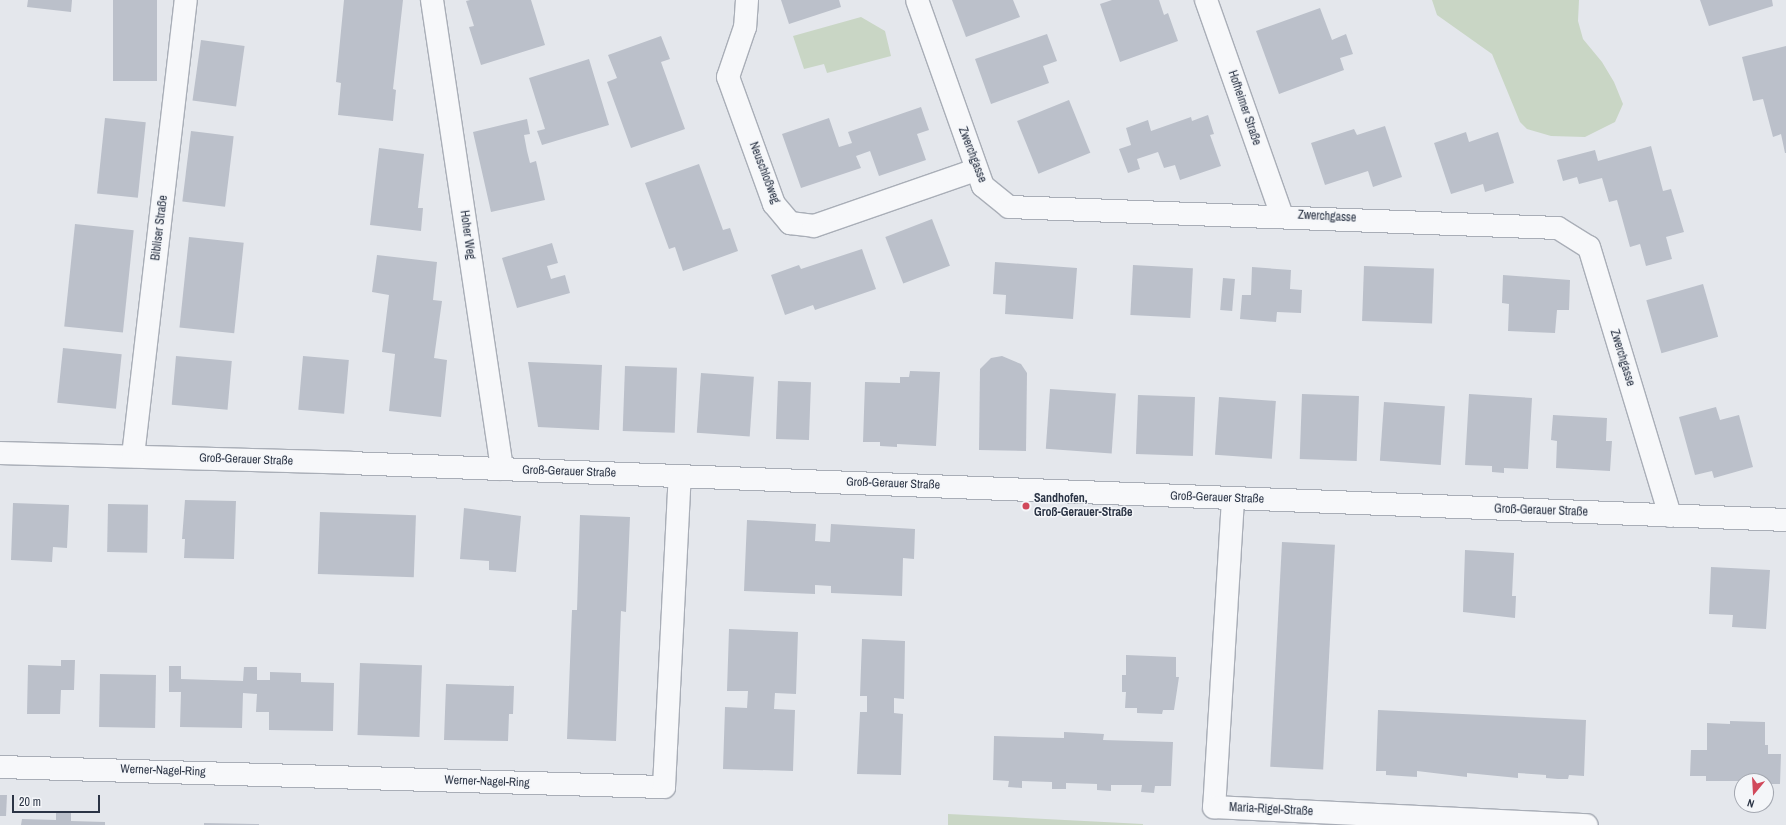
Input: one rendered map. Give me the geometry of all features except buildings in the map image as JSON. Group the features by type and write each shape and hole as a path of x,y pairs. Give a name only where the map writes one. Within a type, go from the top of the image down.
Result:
{"street":[{"name":"Bibliser Straße","path":"133,456 186,0"},
{"name":"Hoher Weg","path":"432,0 502,469"},
{"name":"Neuschloßweg","path":"747,0 744,27 728,77 774,204 790,223 814,226 976,170"},
{"name":"Zwerchgasse","path":"917,0 976,170 983,186 1009,207 1282,216 1558,228 1589,247 1670,516"},
{"name":"Hofheimer Straße","path":"1206,0 1282,216"},
{"name":"Groß-Gerauer Straße","path":"0,452 502,469 1786,520"},
{"name":"Werner-Nagel-Ring","path":"0,767 664,787 680,476"},
{"name":"Maria-Rigel-Straße","path":"1233,499 1214,807 1587,825"}],"green space":[{"path":"1432,0 1579,0 1578,21 1583,39 1602,62 1614,82 1623,104 1615,122 1585,137 1551,136 1527,129 1520,122 1492,54 1437,15"},
{"path":"861,17 885,31 891,56 827,73 824,64 804,69 793,36"},
{"path":"948,814 1143,824 1143,825 948,825"}],"place":[{"name":"Sandhofen, Groß-Gerauer-Straße","path":"1026,506"}]}
